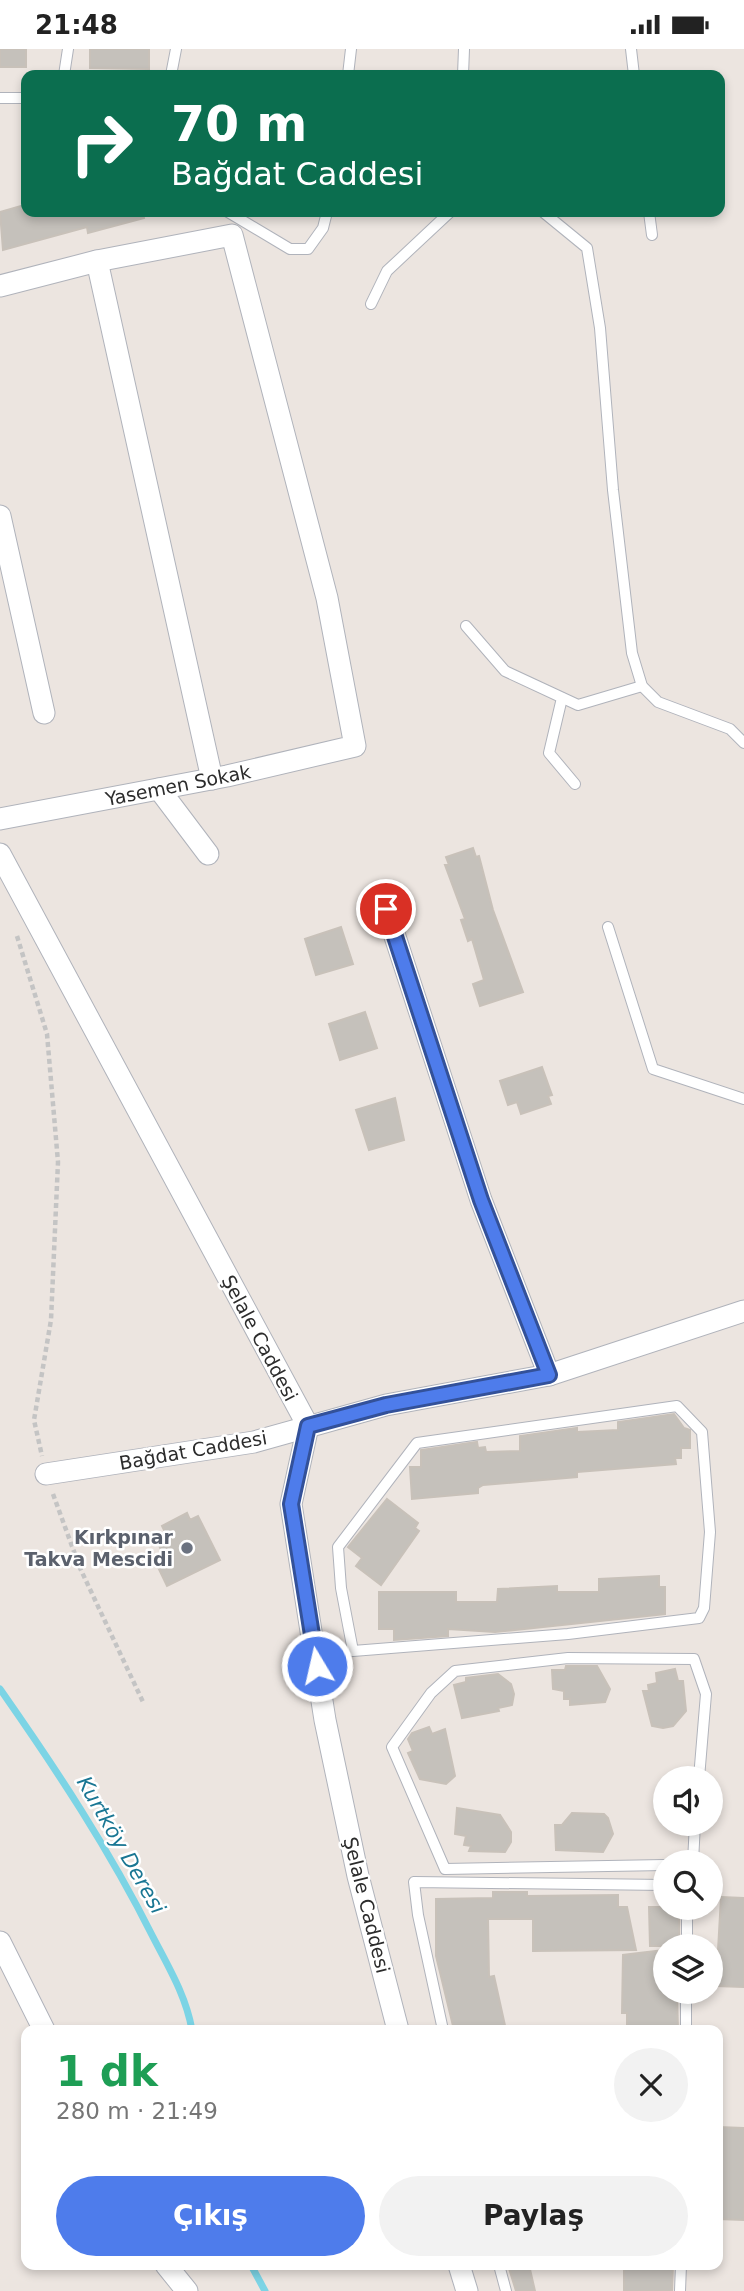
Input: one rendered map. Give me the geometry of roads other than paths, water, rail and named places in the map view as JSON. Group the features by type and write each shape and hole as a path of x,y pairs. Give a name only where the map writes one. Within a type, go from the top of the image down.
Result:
{"street":[{"name":"Yasemen Sokak","path":"0,819 212,779 355,746 327,598 232,235 97,261"},
{"path":"0,286 97,261 212,779"},
{"path":"0,516 44,713"},
{"path":"159,789 208,854"},
{"name":"Şelale Caddesi","path":"0,854 308,1426 291,1504 325,1720 358,1875 397,2025"},
{"path":"386,909 481,1200 549,1375"},
{"name":"Bağdat Caddesi","path":"46,1474 254,1442 386,1405 549,1375 744,1311"},
{"path":"0,1942 42,2025"},
{"path":"170,2270 187,2291"},
{"path":"461,2270 467,2291"}],"lane":[{"path":"65,70 68,49"},
{"path":"172,70 176,49"},
{"path":"349,70 351,49"},
{"path":"463,70 464,49"},
{"path":"631,49 633,70"},
{"path":"0,99 21,98"},
{"path":"236,217 290,249 307,249 323,228 326,217"},
{"path":"371,304 387,271 445,217"},
{"path":"549,217 587,248 600,328 613,490 632,653 642,686 658,702 730,729 744,743"},
{"path":"650,217 652,235"},
{"path":"466,626 505,671 578,705 642,686"},
{"path":"562,698 549,753 575,784"},
{"path":"608,927 653,1069 744,1099"},
{"path":"677,1406 702,1432 710,1532 704,1608 699,1618 581,1632 353,1651 341,1588 338,1547 417,1443 677,1406"},
{"path":"653,1865 445,1869 392,1747 431,1693 455,1671 568,1658 694,1659 706,1695 700,1766"},
{"path":"442,2025 420,1926 414,1882 653,1885"},
{"path":"685,2025 686,2004"},
{"path":"500,2270 506,2291"},
{"path":"680,2291 681,2270"}],"waterway":[{"name":"Kurtköy Deresi","path":"0,1689 61,1779 118,1872 176,1982 191,2025"},
{"name":"Kurtköy Deresi","path":"254,2270 265,2291"}],"place":[{"name":"Kırkpınar Takva Mescidi","path":"187,1548"}]}
